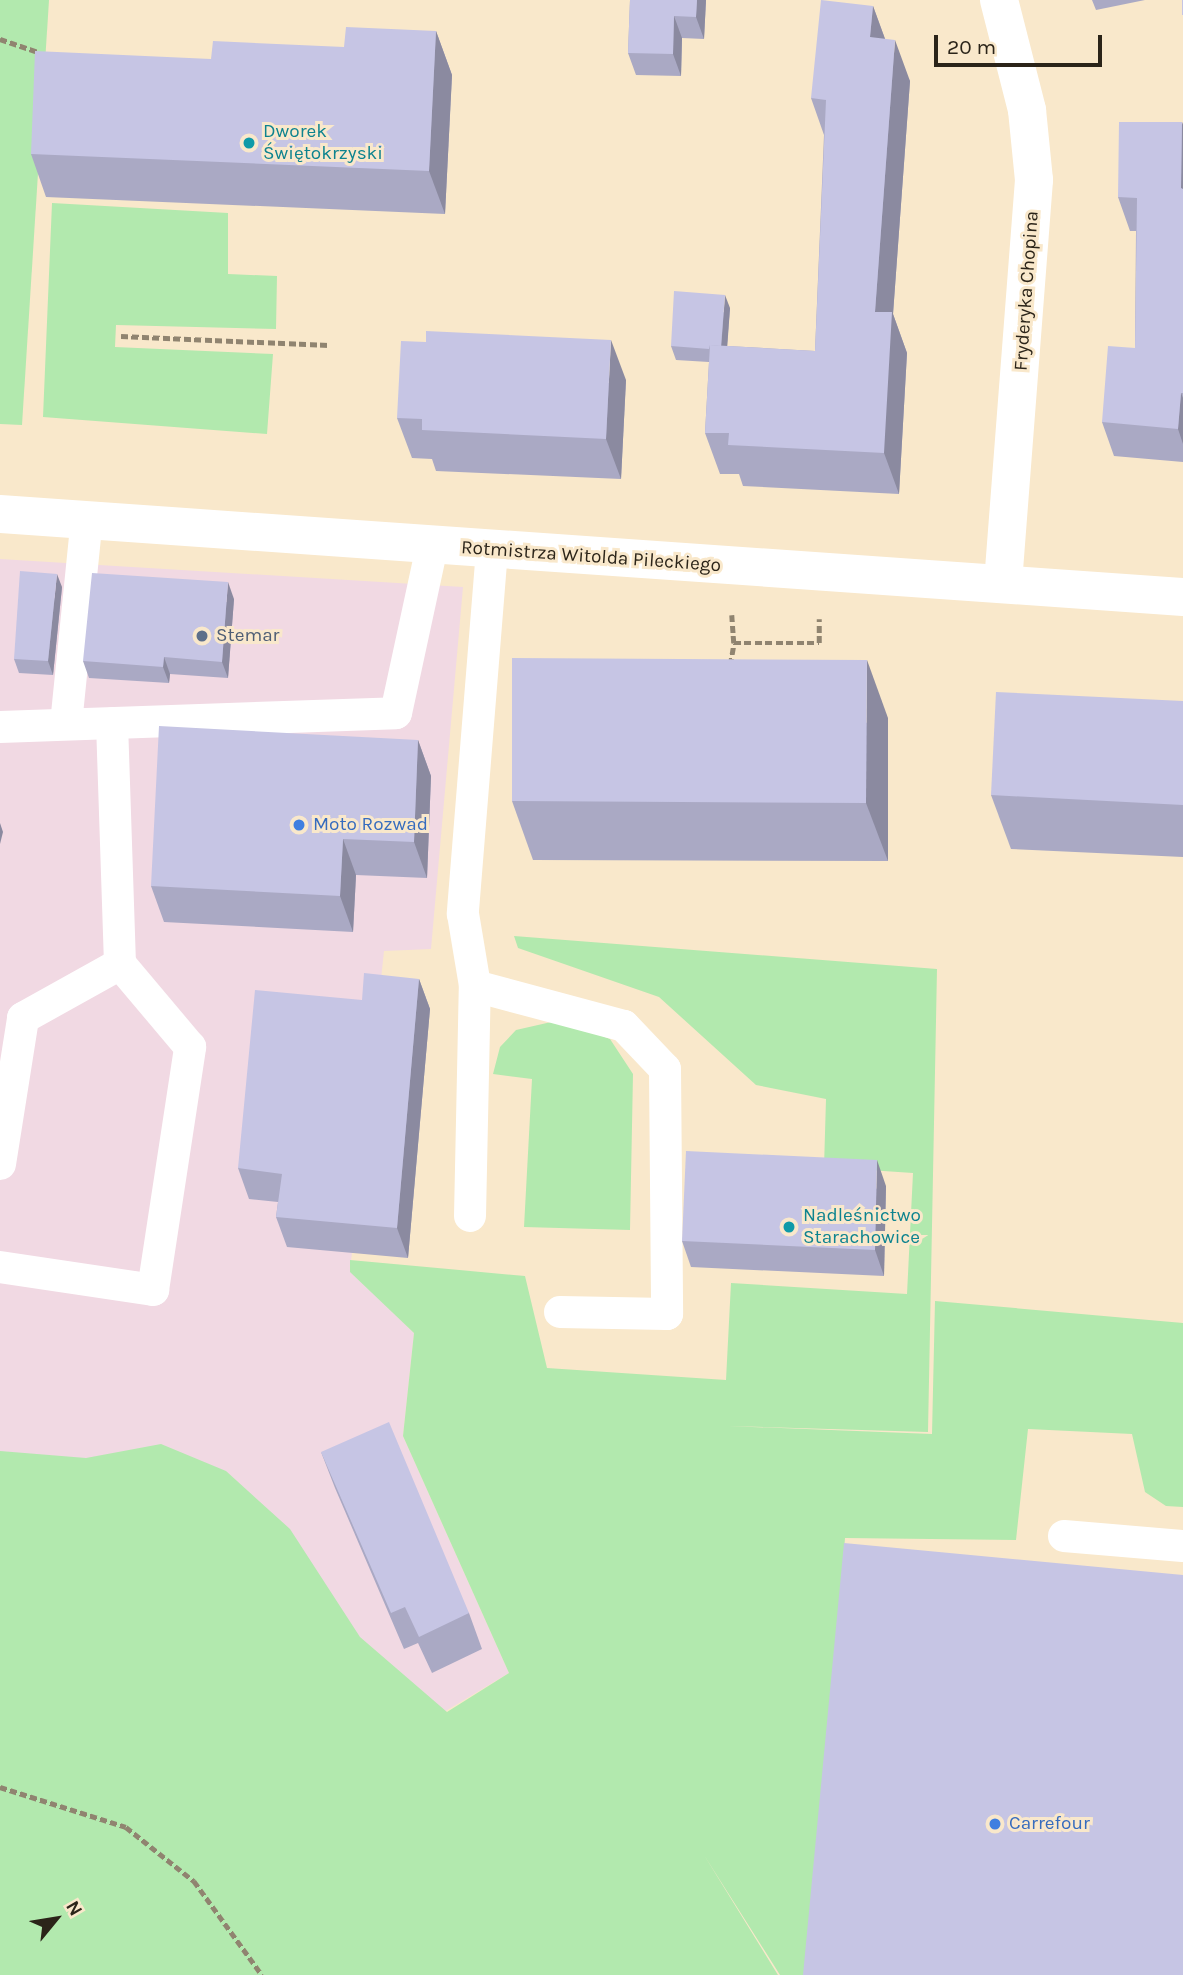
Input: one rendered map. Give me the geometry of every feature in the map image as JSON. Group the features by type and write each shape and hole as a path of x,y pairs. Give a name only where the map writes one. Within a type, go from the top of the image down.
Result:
{"street":[{"name":"Fryderyka Chopina","path":"999,0 1027,110 1034,180 1003,584"},
{"name":"Rotmistrza Witolda Pileckiego","path":"0,513 432,546 1183,597"}],"lane":[{"path":"66,724 87,519"},
{"path":"0,727 396,713 432,546"},
{"path":"470,1216 475,986 463,914 492,550"},
{"path":"0,1267 153,1290 190,1047 120,964 112,723"},
{"path":"0,1164 23,1018 120,964"},
{"path":"475,986 624,1026 665,1069 667,1314 560,1312"},
{"path":"1063,1536 1183,1546"}],"path":[{"path":"0,39 54,54"},
{"path":"121,336 329,345"},
{"path":"729,681 734,643 732,614"},
{"path":"734,643 819,643 819,621"},
{"path":"0,1787 126,1827 194,1881 262,1975"}],"shaded area":[{"path":"0,559 463,587 431,949 384,951 350,1271 414,1333 403,1436 509,1673 434,1718 0,1492"}],"green space":[{"path":"0,0 49,0 22,425 0,424"},
{"path":"52,203 228,213 228,274 277,276 276,329 116,325 115,347 273,354 267,434 43,417"},
{"path":"514,936 937,969 928,1432 728,1426 932,1434 935,1301 1183,1323 1183,1507 1166,1506 1145,1492 1132,1434 1028,1429 1016,1540 845,1538 809,1975 780,1975 704,1855 778,1975 0,1975 0,1451 86,1458 161,1444 226,1471 290,1529 360,1637 447,1712 509,1673 403,1436 414,1333 350,1272 350,1260 525,1276 547,1368 726,1380 731,1283 907,1294 913,1173 824,1167 826,1099 756,1085 659,997 518,948"},
{"path":"560,1020 610,1039 633,1074 630,1230 524,1227 532,1079 493,1074 500,1047 516,1030"}],"building":[{"path":"630,0 697,0 696,17 674,16 673,54 628,53"},
{"path":"821,0 873,6 870,37 895,40 875,312 892,312 884,453 728,445 729,433 705,433 710,345 815,351 826,100 811,98"},
{"path":"346,27 436,31 429,171 31,154 35,51 211,59 213,41 344,47"},
{"path":"1119,122 1182,122 1183,393 1178,429 1102,422 1108,346 1135,348 1137,198 1118,197"},
{"path":"674,291 725,295 721,346 710,345 709,349 671,346"},
{"path":"426,331 611,340 606,439 422,430 422,419 397,418 401,341 426,342"},
{"path":"20,571 57,574 48,661 14,659"},
{"path":"92,573 228,582 222,662 164,657 163,667 83,661"},
{"path":"512,658 867,660 866,803 512,801"},
{"path":"996,692 1183,701 1183,805 991,795"},
{"name":"Moto Rozwad","path":"159,726 418,740 414,842 343,839 340,896 151,886"},
{"path":"364,973 419,979 397,1228 276,1217 282,1174 238,1168 255,990 362,1000"},
{"name":"Nadleśnictwo Starachowice","path":"686,1151 877,1160 875,1250 682,1241"},
{"path":"389,1422 469,1613 419,1637 405,1607 391,1613 321,1452"},
{"path":"844,1543 1183,1575 1183,1975 803,1975"}],"place":[{"name":"Dworek Świętokrzyski","path":"249,143"},
{"name":"Stemar","path":"202,636"},
{"name":"Moto Rozwad","path":"299,825"},
{"name":"Nadleśnictwo Starachowice","path":"789,1227"},
{"name":"Carrefour","path":"995,1824"}]}
